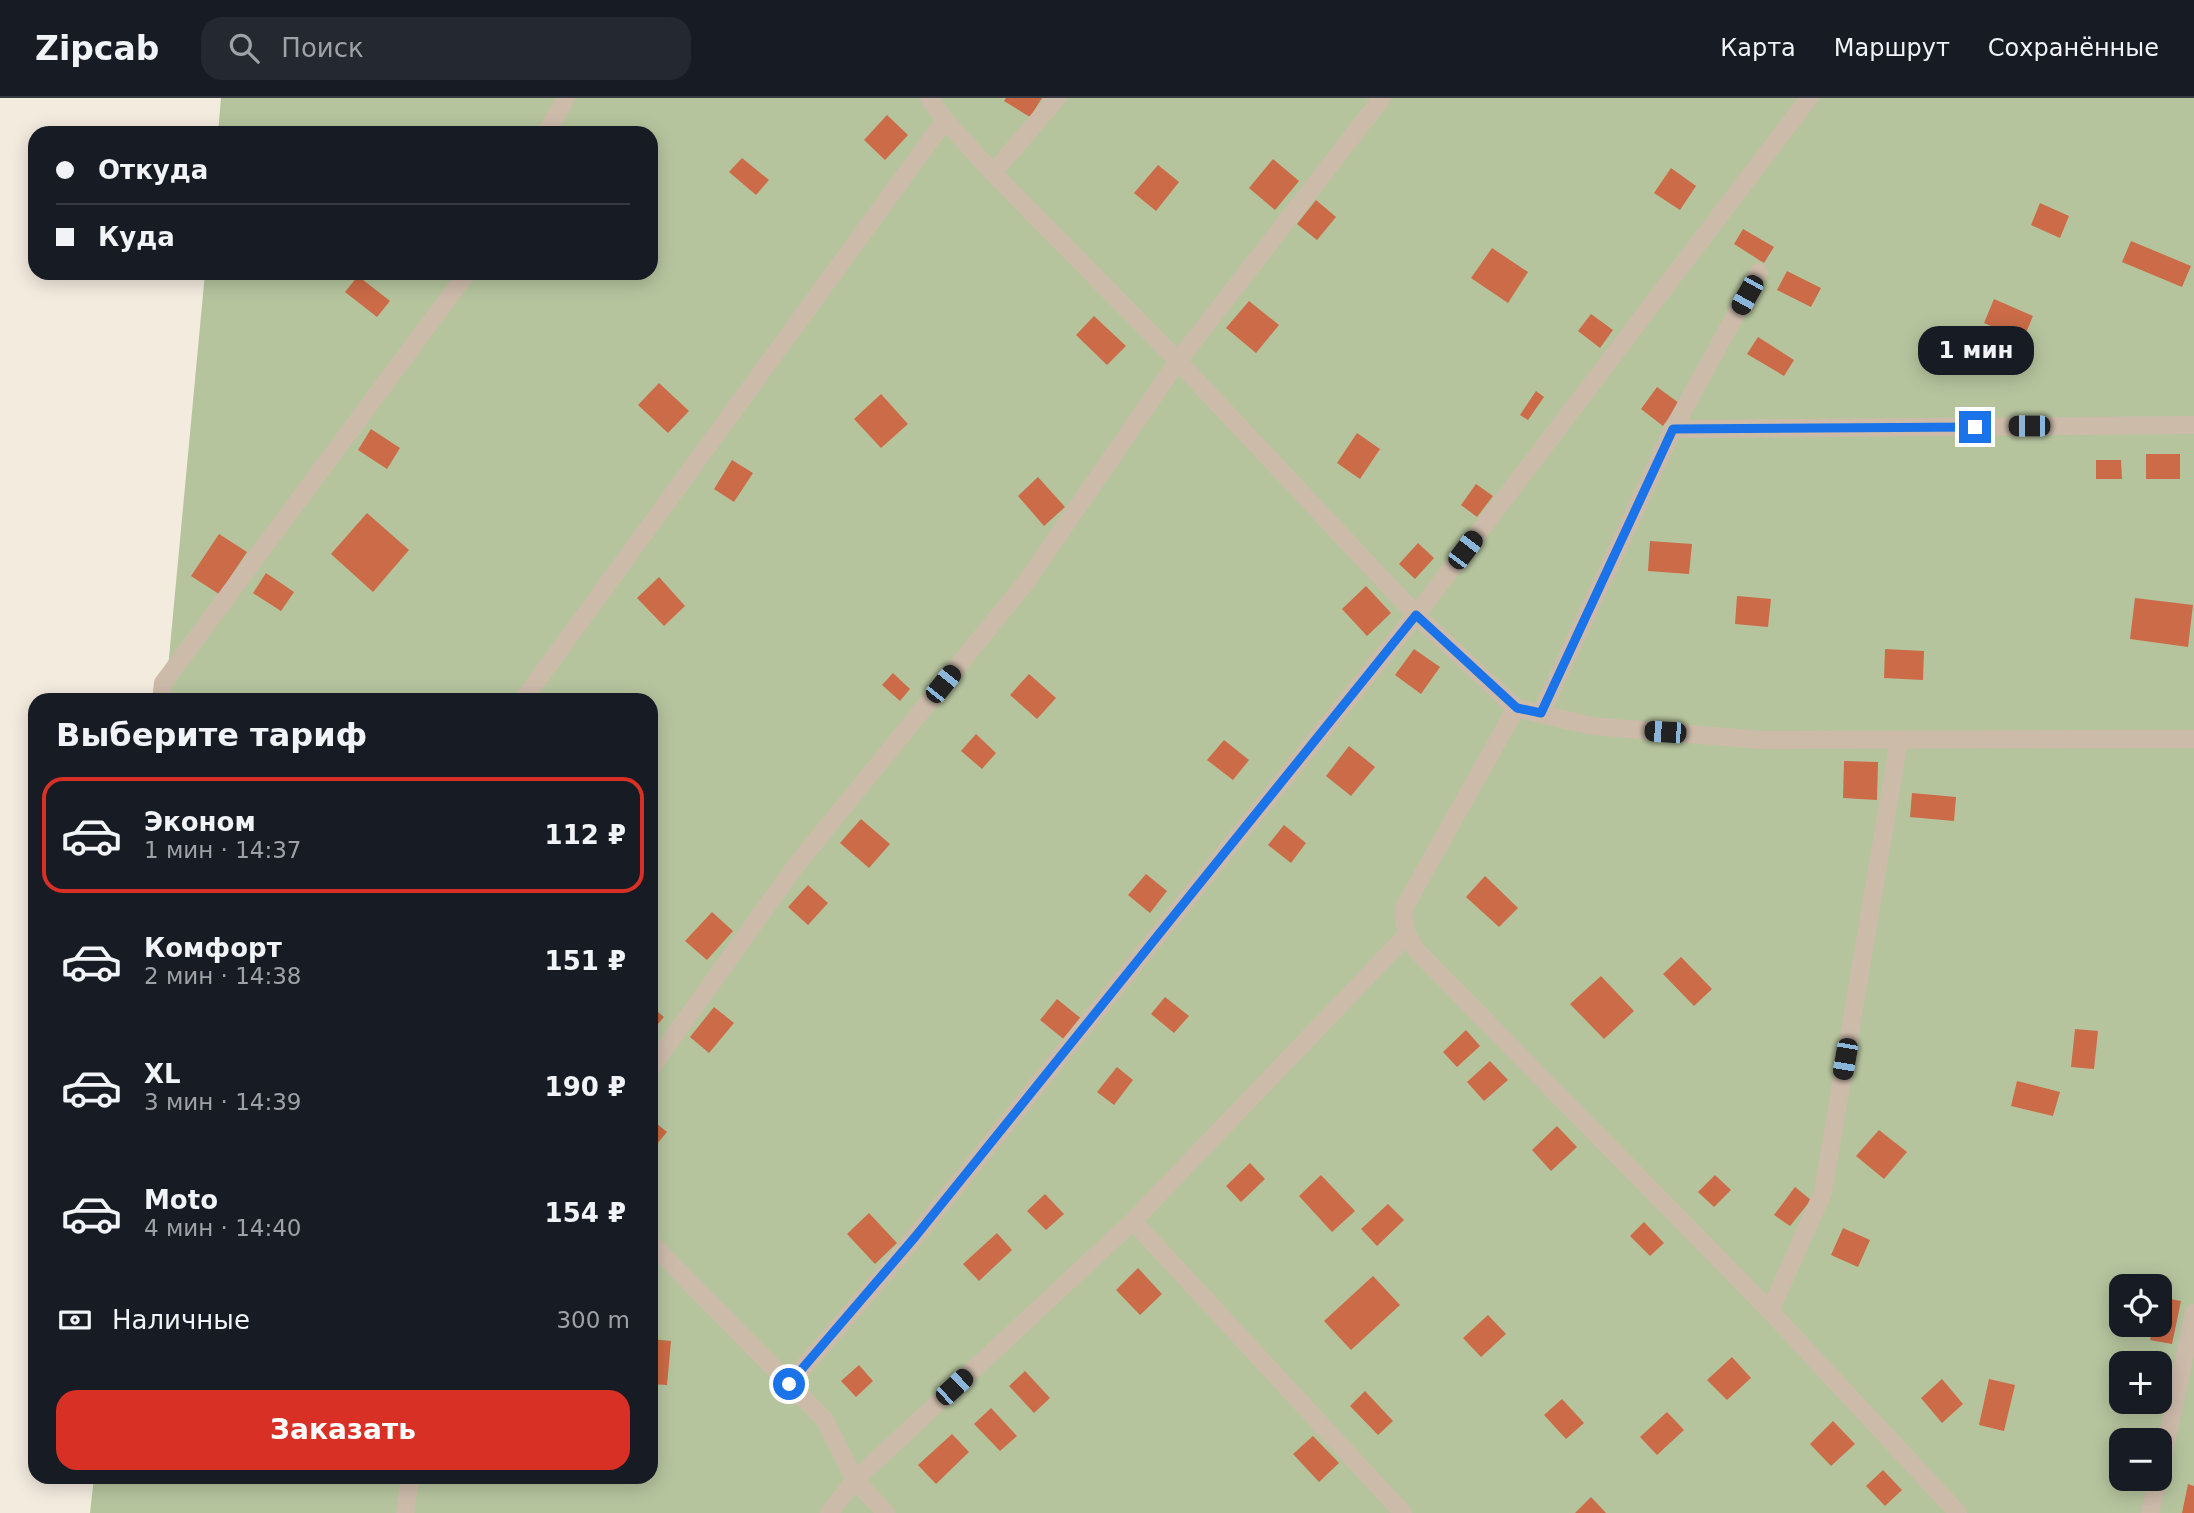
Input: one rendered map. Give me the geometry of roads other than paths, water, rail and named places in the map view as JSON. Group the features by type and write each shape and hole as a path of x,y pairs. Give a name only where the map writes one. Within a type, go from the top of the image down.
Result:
{"street":[{"path":"550,126 566,98"},
{"path":"929,98 945,120 993,173 1178,361 1416,615 1517,708 1592,726 1736,738 2194,739"},
{"path":"993,173 1057,98"},
{"path":"658,1058 794,869 1026,582 1178,361 1382,98"},
{"path":"789,1384 907,1247 1416,615 1809,98"},
{"path":"528,693 945,120"},
{"path":"1541,713 1673,429 1759,272"},
{"path":"162,693 163,683 462,280"},
{"path":"1673,429 2194,425"},
{"path":"1517,708 1404,908 1406,936 1418,952 1770,1311 1958,1513"},
{"path":"1770,1311 1822,1192 1899,740"},
{"path":"829,1513 855,1480 1133,1221 1406,936"},
{"path":"1133,1221 1403,1513"},
{"path":"658,1250 824,1419 855,1480 886,1513"},
{"path":"2169,1428 2194,1313"},
{"path":"405,1513 409,1484"},
{"path":"2150,1513 2155,1491"}]}
